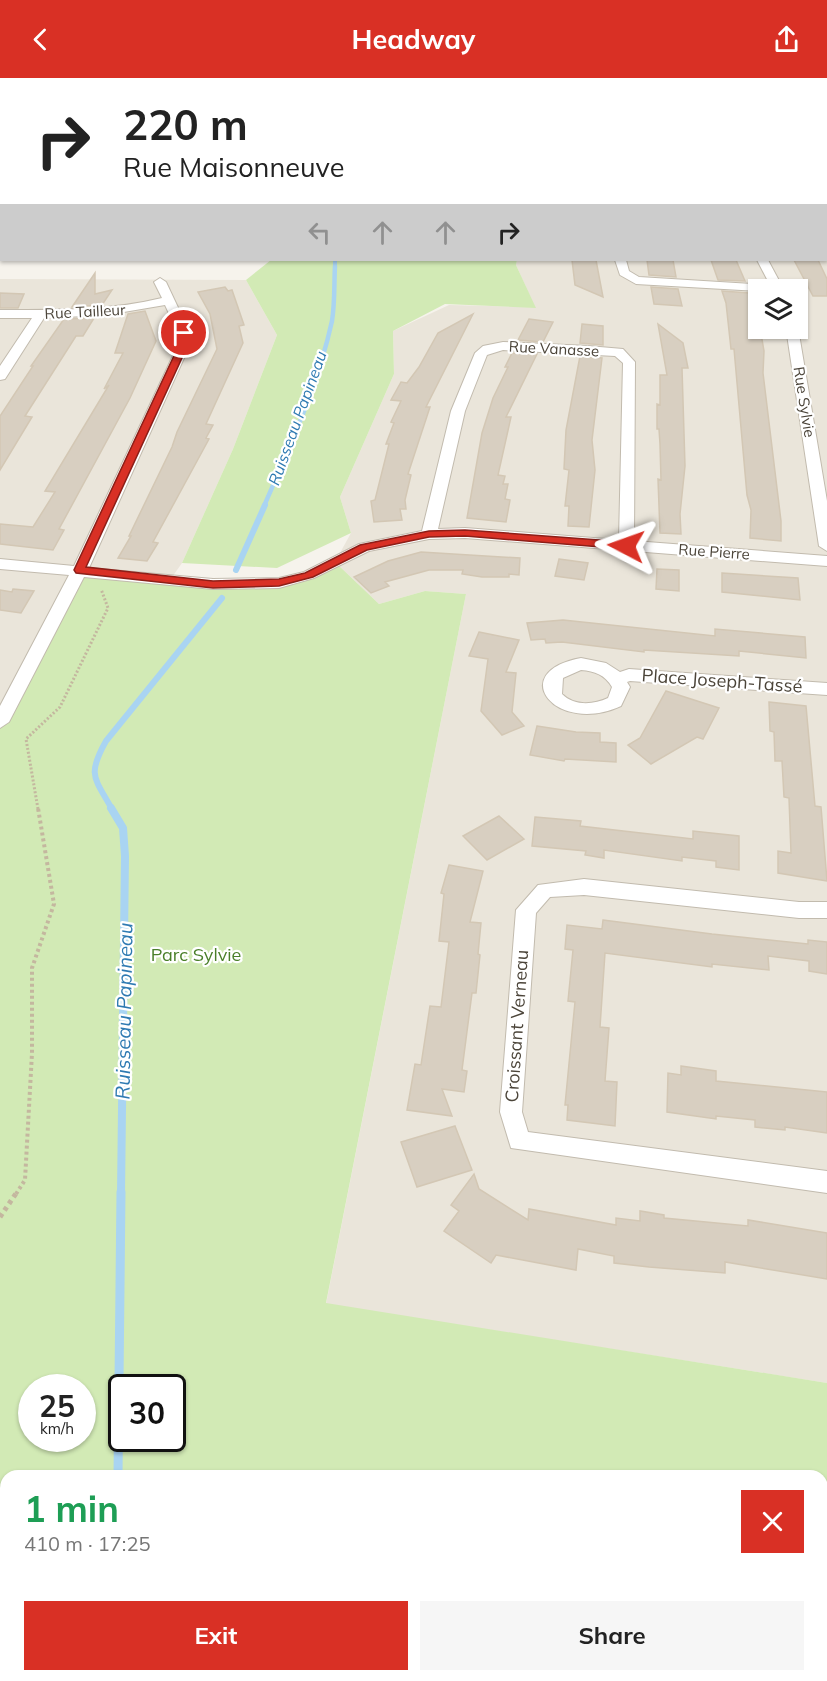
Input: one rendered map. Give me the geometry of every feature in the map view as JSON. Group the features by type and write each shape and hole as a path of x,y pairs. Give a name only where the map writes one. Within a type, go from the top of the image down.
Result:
{"street":[{"path":"621,261 624,273 636,280 748,287"},
{"path":"764,261 773,279"},
{"path":"2,713 87,571 183,347 184,333 160,282"},
{"name":"Rue Tailleur","path":"0,314 121,311 169,300"},
{"path":"0,376 40,314"},
{"name":"Rue Sylvie","path":"794,339 827,546"},
{"name":"Rue Vanasse","path":"429,534 458,411 482,353 487,349 503,346 588,350 619,352 629,362 626,546"},
{"name":"Rue Pierre","path":"0,564 213,584 279,582 309,575 364,547 429,534 465,533 827,561"},
{"name":"Place Joseph-Tassé","path":"618,679 628,675 827,689"},
{"name":"Croissant Verneau","path":"827,910 799,910 584,887 544,890 526,910 511,1112 519,1141 827,1182"}],"path":[{"path":"0,1217 25,1180 32,1053 32,968 54,904 26,739 60,706 108,608 87,571"}],"shaded area":[{"path":"517,261 827,261 827,1383 326,1304 466,594 425,591 379,604 335,562 351,533 340,497 394,374 393,331 449,305 535,307 516,265"},
{"path":"0,279 246,280 277,335 233,449 182,563 170,580 0,722"}],"green space":[{"path":"270,261 517,261 516,265 536,308 445,304 393,331 394,374 340,497 351,533 277,568 182,563 233,449 277,335 246,280"},
{"name":"Parc Sylvie","path":"335,562 379,604 425,591 466,594 326,1303 827,1383 827,1470 0,1470 0,722 80,570 213,584 279,583"}],"building":[{"path":"572,261 596,261 603,297 575,285"},
{"path":"647,261 673,261 676,277 649,275"},
{"path":"711,261 736,261 745,281 718,280"},
{"path":"795,261 818,261 827,279 827,296 813,296 808,287 808,279 804,279"},
{"path":"95,273 95,294 112,290 102,305 72,307"},
{"path":"225,287 228,291 232,290 244,325 239,326 243,343 206,424 213,425 206,438 209,439 153,542 158,543 147,561 118,558 131,536 129,536 217,349 210,314 198,292"},
{"path":"651,287 678,289 682,306 654,304"},
{"path":"722,291 748,293 748,339 762,339 763,373 781,521 781,541 750,538 751,510 747,495 734,349 731,349 726,303"},
{"path":"0,293 24,294 18,308 0,308"},
{"path":"145,311 156,341 130,398 59,529 64,530 53,550 0,544 0,524 33,527 55,492 45,491 109,385 104,389 123,353 115,353 128,314"},
{"path":"473,314 426,407 430,407 408,474 411,475 405,500 406,509 400,509 402,520 374,522 371,501 375,500 389,444 386,444 394,423 391,422 401,401 391,400 401,382 407,383 419,367 438,333"},
{"path":"94,318 83,336 76,336 25,416 32,417 0,470 0,416 64,319"},
{"path":"529,319 553,322 543,342 518,340"},
{"path":"582,324 603,326 603,345 580,343"},
{"path":"658,324 683,343 688,368 682,368 685,466 680,514 681,534 660,533 658,479 661,480 657,404 660,405 660,375 667,375"},
{"path":"512,353 537,354 506,417 511,417 498,475 505,476 503,484 508,484 505,499 510,500 506,522 467,518 482,433 493,398"},
{"path":"580,356 602,358 592,440 595,470 589,527 568,526 569,506 565,506 569,470 564,469 566,430"},
{"path":"421,552 520,558 519,575 482,577 462,574 463,570 429,570 385,582 389,586 371,593 354,577 388,561"},
{"path":"559,559 588,563 584,580 555,576"},
{"path":"657,569 679,570 679,591 656,589"},
{"path":"722,573 798,578 800,600 722,592"},
{"path":"13,589 34,591 21,613 0,610 0,590 12,592"},
{"path":"563,620 715,636 715,629 805,637 806,658 739,651 739,656 644,650 644,652 562,642 546,643 545,639 531,640 527,623"},
{"path":"479,632 519,640 506,672 516,673 512,712 524,726 502,735 481,711 488,659 469,656"},
{"path":"666,691 719,708 703,739 697,737 651,764 628,745 640,738"},
{"path":"769,702 806,706 815,806 821,807 827,881 778,873 778,851 791,853 789,798 784,797 782,761 775,761 774,732 770,731"},
{"path":"537,726 600,733 600,742 616,743 616,762 565,759 564,761 530,755"},
{"path":"499,816 524,839 487,860 463,836"},
{"path":"535,817 581,821 580,826 693,839 693,831 739,836 739,870 716,867 716,861 682,857 682,861 604,850 604,858 585,855 586,851 532,846"},
{"path":"449,865 483,871 470,922 481,923 478,954 480,955 476,993 472,993 462,1070 467,1071 464,1092 442,1089 452,1116 407,1110 415,1064 421,1065 430,1006 441,1007 449,942 439,941 444,894 441,893"},
{"path":"603,920 808,944 808,940 827,942 827,974 809,971 809,961 768,956 769,970 712,964 712,967 605,953 600,1027 609,1028 605,1081 617,1082 615,1126 567,1120 568,1105 565,1105 575,1002 568,1001 573,950 565,949 567,925 602,929"},
{"path":"681,1066 716,1071 716,1081 827,1092 827,1133 785,1127 785,1130 755,1127 755,1120 716,1116 716,1119 667,1112 668,1073 681,1075"},
{"path":"455,1126 472,1170 417,1187 401,1142"},
{"path":"474,1174 479,1189 528,1220 529,1209 616,1225 616,1218 640,1221 640,1211 664,1215 664,1218 748,1226 748,1220 827,1233 827,1279 725,1262 725,1273 614,1263 614,1256 578,1249 576,1270 496,1255 491,1263 444,1231 459,1211 451,1205"}],"waterway":[{"name":"Ruisseau Papineau","path":"335,261 335,266"},
{"name":"Ruisseau Papineau","path":"264,506 302,415 326,345 333,314 335,266"},
{"name":"Ruisseau Papineau","path":"236,570 265,505"},
{"name":"Ruisseau Papineau","path":"112,809 95,776 96,761 100,752 106,741 222,598"},
{"name":"Ruisseau Papineau","path":"111,808 123,828 125,856 121,1194"},
{"name":"Ruisseau Papineau","path":"118,1470 121,1192"}],"route":[{"path":"184,333 183,347 80,570 213,584 279,582 309,575 364,547 429,534 465,533 626,546"}]}
